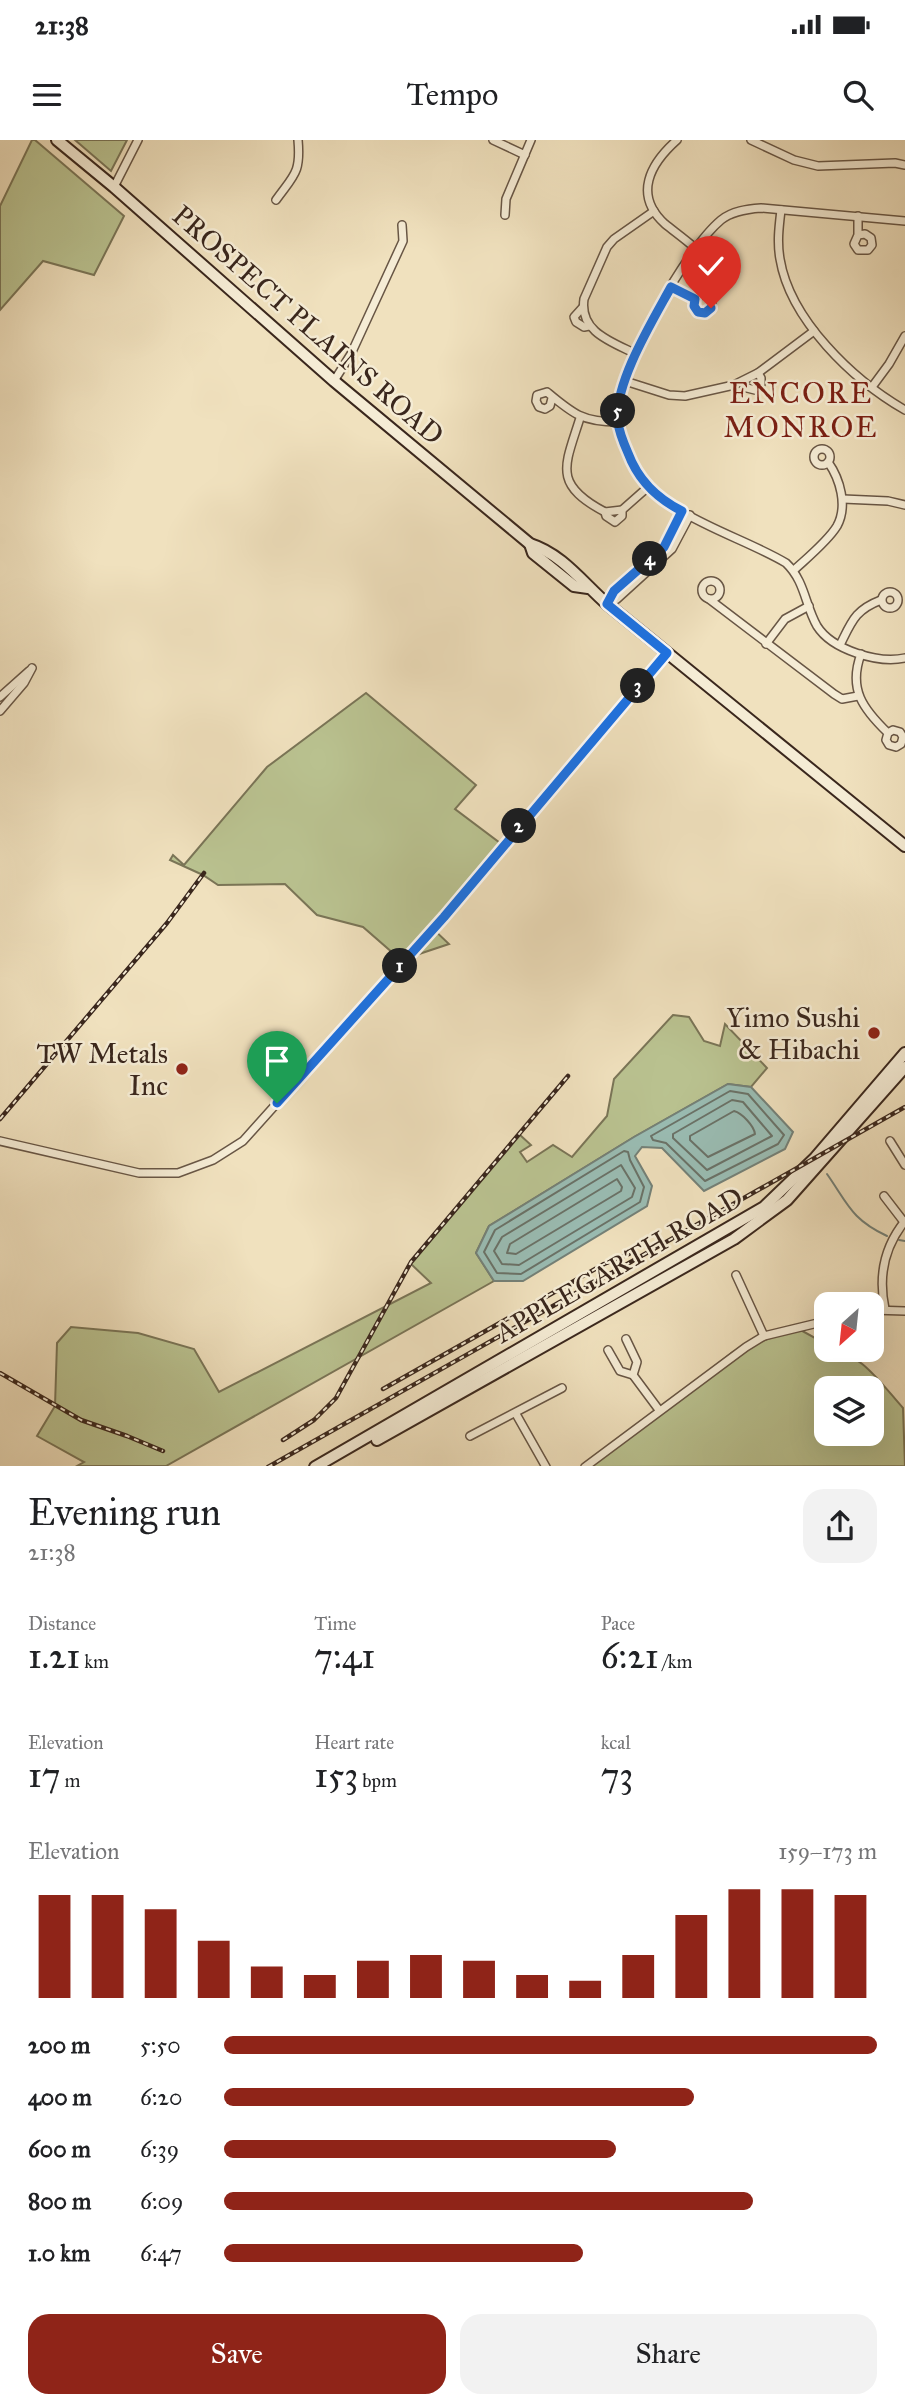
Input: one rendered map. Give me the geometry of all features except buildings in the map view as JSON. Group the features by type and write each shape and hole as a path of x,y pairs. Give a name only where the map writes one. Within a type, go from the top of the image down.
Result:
{"main road":[{"name":"PROSPECT PLAINS ROAD","path":"57,140 334,381 530,544 533,553 574,586 588,588 905,846"},
{"name":"APPLEGARTH ROAD","path":"315,1466 764,1208 815,1158 905,1053"},
{"name":"APPLEGARTH ROAD","path":"328,1466 762,1221 787,1200 905,1067"}],"street":[{"path":"114,187 138,140"},
{"path":"276,200 296,173 300,162 298,140"},
{"path":"494,140 525,155"},
{"path":"505,215 506,200 531,140"},
{"path":"677,140 657,160 650,173 648,192 654,211 664,223 695,248"},
{"path":"751,140 794,160 818,166 895,163 905,165"},
{"path":"905,221 749,209 720,220 695,248 636,354 625,381 618,422 633,468 648,487 669,505 781,560 794,570 822,632 840,645 878,660 905,658"},
{"path":"781,210 778,240 780,261 790,291 814,331 840,360 905,410"},
{"path":"636,354 597,334 589,326 583,307 584,299 607,247 654,211"},
{"path":"858,216 858,235"},
{"path":"334,381 351,354 403,242 402,225"},
{"path":"671,287 695,299"},
{"path":"625,381 669,395 685,396 742,382 814,331"},
{"path":"872,387 905,336"},
{"path":"742,382 747,388 755,390 761,384 758,373"},
{"path":"552,398 580,418 618,422"},
{"path":"580,418 565,466 565,473 572,488 605,512 622,510 648,487"},
{"path":"794,570 837,526 843,499 834,471 828,462"},
{"path":"843,499 888,501 905,505"},
{"path":"607,604 614,591 664,547 686,513"},
{"path":"709,599 842,699 858,696"},
{"path":"840,645 852,621 865,606 881,600"},
{"path":"766,644 785,619 809,606"},
{"path":"0,1142 139,1173 178,1173 213,1160 243,1141 444,917 667,653"},
{"path":"861,654 855,673 858,696 888,733"},
{"path":"0,697 32,668 24,683 0,711"},
{"path":"891,1141 905,1165"},
{"path":"884,1196 904,1221 890,1240 881,1293 885,1309 905,1311"},
{"path":"736,1275 764,1336"},
{"path":"585,1466 732,1355 764,1336 814,1324"},
{"path":"626,1339 637,1363 633,1375"},
{"path":"608,1350 620,1371 633,1375 659,1410"},
{"path":"470,1436 562,1388"},
{"path":"516,1414 546,1466"}],"green space":[{"path":"32,140 124,216 94,275 43,261 0,310 0,206"},
{"path":"75,140 127,140 111,171"},
{"path":"366,693 476,785 455,809 500,843 430,926 449,944 401,960 363,927 317,915 285,884 218,885 170,860 173,855 184,865 267,767"},
{"path":"673,1015 689,1017 704,1041 720,1046 725,1024 767,1068 751,1087 728,1084 634,1137 489,1226 476,1253 494,1281 166,1466 77,1466 84,1462 37,1436 55,1406 57,1343 71,1327 138,1333 194,1349 219,1392 431,1283 411,1264 520,1135 531,1145 520,1152 527,1162 553,1145 572,1157 607,1116 614,1079"},
{"path":"797,1328 814,1337 814,1362 860,1362 875,1376 814,1376 814,1446 884,1446 884,1386 903,1408 905,1466 587,1466 733,1352"}],"water":[{"path":"728,1084 751,1087 793,1132 785,1149 704,1191 662,1148 642,1147 635,1156 652,1186 647,1206 523,1281 494,1281 476,1253 489,1226 634,1137"}],"waterway":[{"path":"827,1174 858,1217 887,1236"},
{"path":"899,1240 905,1241"}],"railway":[{"path":"0,1119 167,923 204,873"},
{"path":"283,1440 314,1420 336,1398 411,1262 568,1076"},
{"path":"270,1466 905,1107"},
{"path":"383,1389 604,1264 629,1254"},
{"path":"0,1373 81,1420 163,1451"}],"place":[{"name":"Yimo Sushi & Hibachi","path":"874,1033"},
{"name":"TW Metals Inc","path":"182,1069"}],"district":[{"name":"ENCORE MONROE","path":"801,410"}],"route":[{"path":"277,1103 444,917 667,653 607,604 614,591 664,547 682,511 657,496 633,468 618,422 619,408 630,367 671,287 695,299 694,306 698,312 705,313 711,308"}]}
